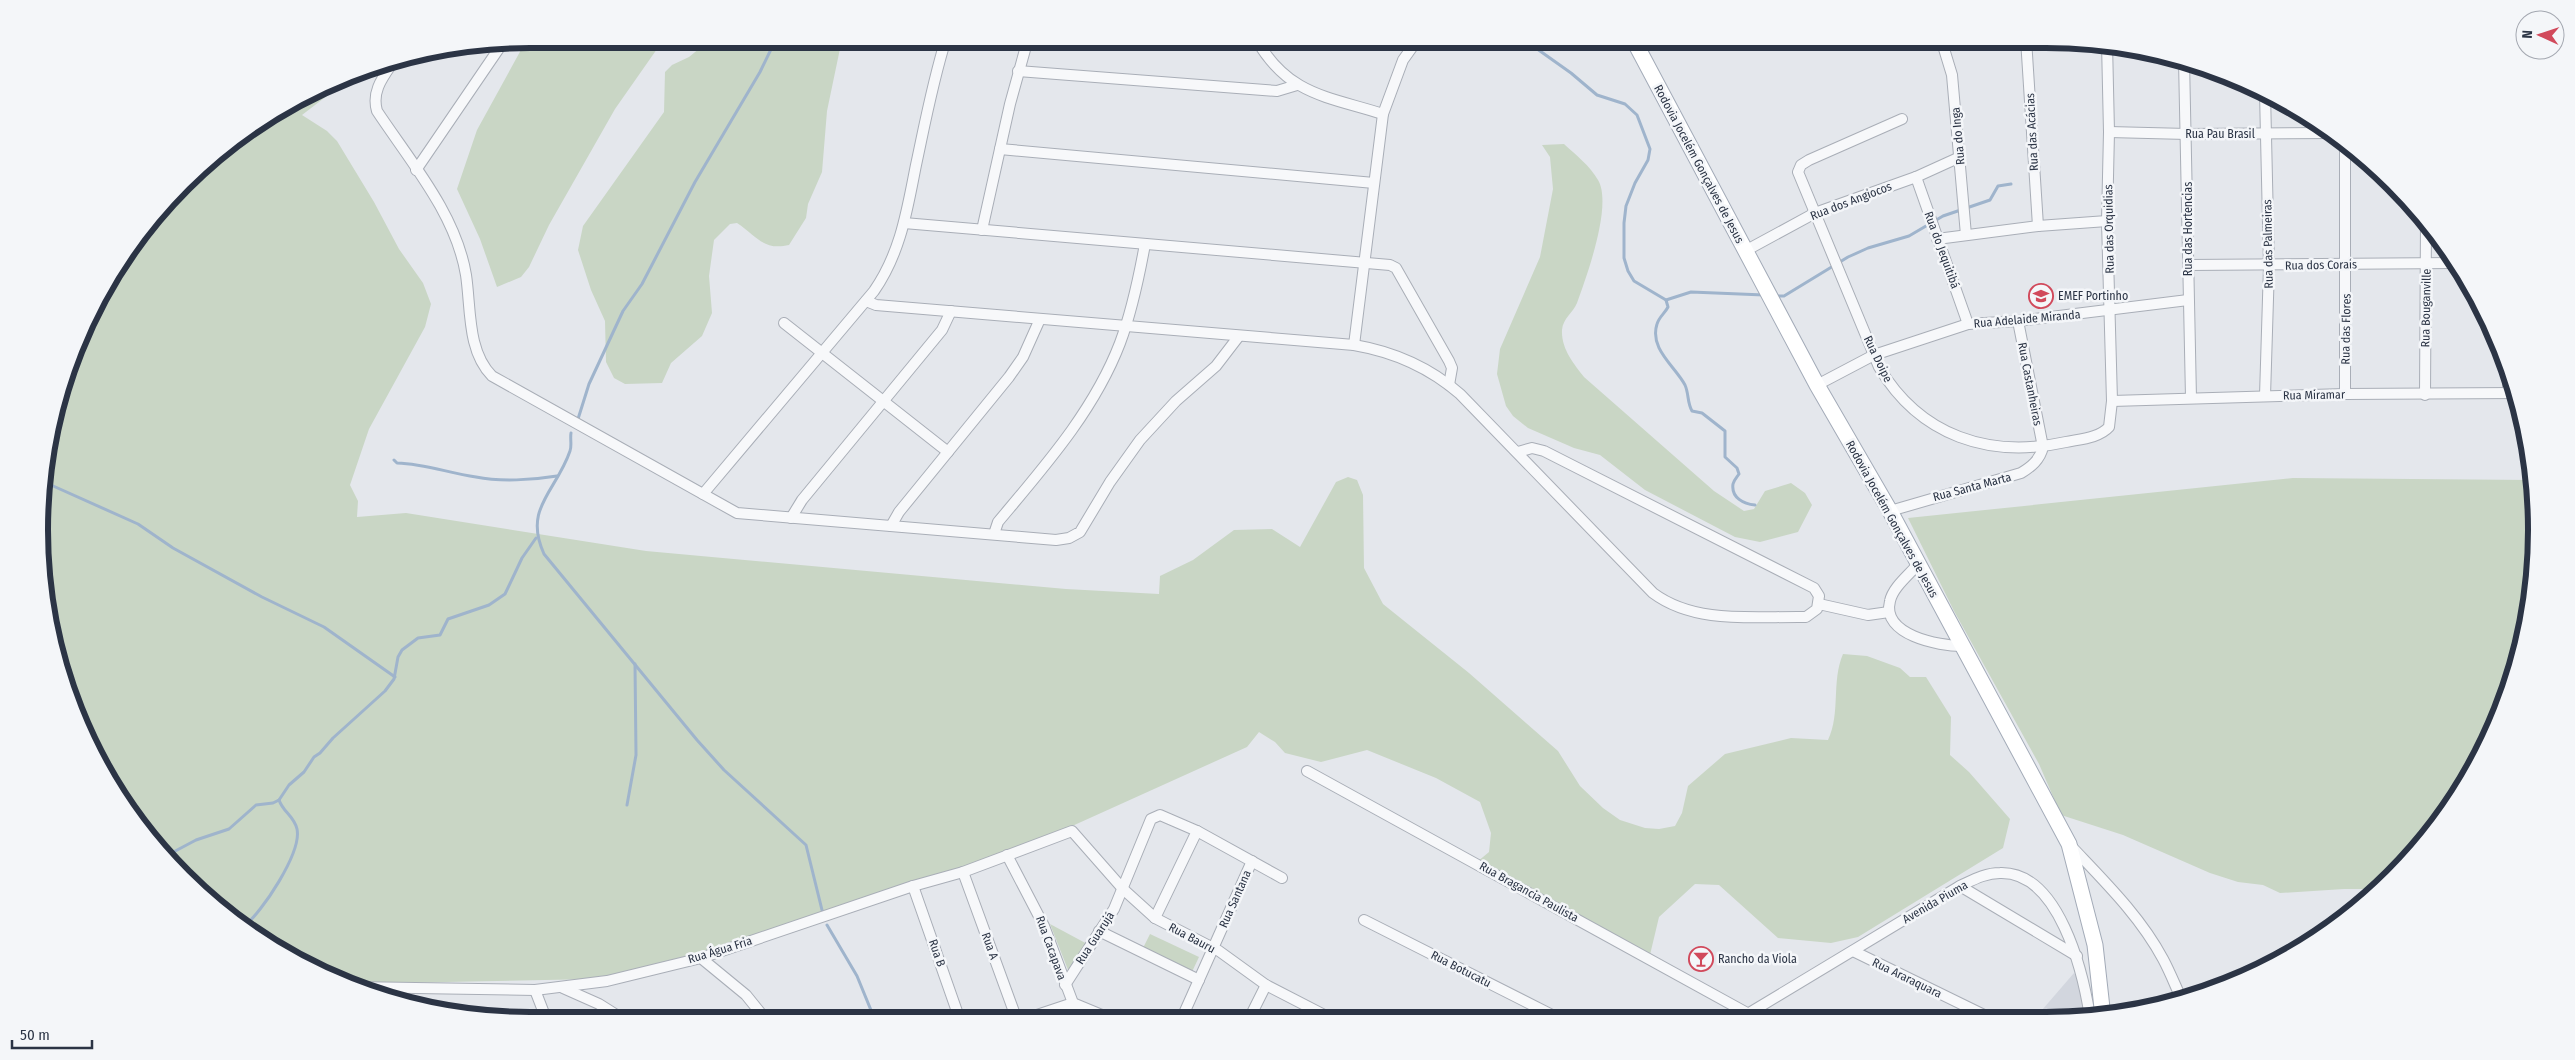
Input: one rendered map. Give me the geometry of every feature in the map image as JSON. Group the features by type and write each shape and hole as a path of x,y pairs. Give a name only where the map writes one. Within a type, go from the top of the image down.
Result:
{"main road":[{"name":"Rodovia Jocelém Gonçalves de Jesus","path":"1638,48 1817,385 1890,511 2069,844 2095,945 2102,1009"}],"street":[{"path":"703,494 866,301 888,268 904,223 931,95 944,48"},
{"path":"982,230 1018,71 1025,48"},
{"path":"1262,48 1272,64 1297,85 1383,114"},
{"path":"1354,345 1383,114 1403,60 1412,48"},
{"name":"Rua do Inga","path":"1944,48 1952,75 1966,235"},
{"name":"Rua das Acácias","path":"2027,48 2038,226"},
{"path":"416,170 499,49"},
{"name":"Rua das Orquidias","path":"2093,436 2109,427 2112,401 2107,221 2109,132 2107,52"},
{"name":"Rua das Hortencias","path":"2184,68 2188,134 2188,300 2191,398"},
{"path":"389,69 377,86 375,105 377,111 442,210 458,243 466,273 475,345 479,360 487,371 492,376 736,513 1056,540 1069,538 1080,532 1110,482 1140,440 1176,401 1216,366 1239,336"},
{"path":"1018,71 1277,91 1297,85"},
{"name":"Rua das Palmeiras","path":"2265,101 2269,266 2265,396"},
{"name":"Rua Doipe","path":"1902,119 1801,165 1798,172 1800,181 1874,355 1898,395 1934,426 1980,444 2000,447 2042,447 2093,436"},
{"name":"Rua Pau Brasil","path":"2109,132 2266,135 2319,133"},
{"path":"1000,149 1374,183"},
{"name":"Rua das Flores","path":"2344,394 2347,265 2345,152"},
{"name":"Rua dos Angiocos","path":"1745,251 1815,213 1916,177 1960,157"},
{"name":"Rua do Jequitibá","path":"1916,177 1968,324"},
{"path":"1937,240 2038,226 2107,221"},
{"path":"904,223 1390,265 1396,268 1449,361 1452,368 1449,385"},
{"name":"Rua Bouganville","path":"2425,395 2426,234"},
{"path":"994,534 998,522 1067,437 1092,400 1111,364 1126,326 1145,244"},
{"name":"Rua dos Corais","path":"2188,265 2269,266 2446,262"},
{"name":"Rua Adelaide Miranda","path":"1817,385 1874,355 1968,324 2018,321 2110,311 2188,300"},
{"path":"866,301 876,305 1354,345 1384,351 1412,362 1449,385 1518,452 1653,593 1670,604 1706,615 1806,617 1814,612 1819,604 1819,596 1814,588 1553,455 1538,449 1518,452"},
{"path":"791,518 802,500 942,330 951,311"},
{"path":"891,526 899,512 1010,377 1023,357 1040,319"},
{"name":"Rua Castanheiras","path":"2018,321 2042,447"},
{"path":"784,323 948,452"},
{"name":"Rua Miramar","path":"2112,401 2344,394 2507,393"},
{"name":"Rua Santa Marta","path":"1890,511 2021,474 2031,468 2038,458 2042,447"},
{"path":"1918,564 1892,595 1889,612 1894,624 1904,632 1946,646 1962,646"},
{"path":"1819,604 1868,615 1889,612"},
{"name":"Rua Bragancia Paulista","path":"1307,771 1742,1012"},
{"name":"Rua Guarujá","path":"1065,985 1114,909 1151,819 1160,815 1196,831"},
{"name":"Rua Bauru","path":"1072,831 1123,889 1155,918 1213,949 1266,985 1318,1012"},
{"name":"Rua Água Fria","path":"391,992 535,990 607,981 701,958 913,886 963,872 1072,831"},
{"path":"1155,918 1196,831 1282,878"},
{"path":"2069,844 2119,896 2142,927 2163,959 2179,993"},
{"name":"Rua Cacapava","path":"1008,855 1044,926 1077,1012"},
{"name":"Rua Santana","path":"1185,1012 1252,861"},
{"name":"Rua A","path":"963,872 1014,1012"},
{"name":"Avenida Piuma","path":"1755,1012 1960,886 1987,874 2000,873 2020,877 2034,884 2046,896 2077,956 2085,984 2089,1010"},
{"name":"Rua B","path":"913,886 957,1012"},
{"path":"1960,886 2077,956"},
{"name":"Rua Botucatu","path":"1364,920 1546,1012"},
{"path":"1099,931 1199,980"},
{"name":"Rua Araraquara","path":"1853,951 1978,1012"},
{"path":"701,958 746,995 760,1012"},
{"path":"1252,1012 1266,985"},
{"path":"560,987 599,1004 612,1012"},
{"path":"535,990 544,1012"},
{"path":"1046,1012 1073,1003 1095,1012"}],"shaded area":[{"path":"2074,973 2084,990 2084,1010 2040,1012"}],"green space":[{"path":"522,48 658,48 615,109 549,225 529,267 521,277 497,287 480,239 457,189 477,130"},
{"path":"700,48 840,48 827,111 822,172 808,204 806,218 789,245 773,246 766,244 737,223 730,224 714,240 709,276 712,313 702,336 671,363 662,383 625,384 614,378 606,362 605,321 591,290 578,250 583,226 664,112 665,72 672,65 689,57"},
{"path":"334,89 302,115 327,131 337,141 374,202 399,249 423,283 431,304 425,327 369,429 350,485 358,501 357,517 406,513 646,551 1066,589 1159,594 1160,576 1193,560 1234,530 1272,529 1300,547 1336,482 1348,477 1357,480 1363,495 1364,568 1383,604 1469,673 1558,751 1580,786 1603,808 1620,820 1645,828 1659,829 1675,826 1682,813 1688,786 1725,754 1791,738 1828,740 1834,719 1837,675 1843,654 1867,656 1900,668 1910,677 1926,677 1951,717 1950,755 1969,772 2010,819 2003,848 1858,937 1831,943 1778,938 1719,885 1695,884 1659,917 1649,959 1471,867 1489,852 1491,833 1480,802 1436,778 1367,750 1321,762 1285,753 1275,742 1259,732 1247,747 1070,827 896,893 773,934 595,979 366,984 345,976 289,948 236,913 212,893 167,848 147,824 112,771 97,743 84,715 64,655 52,593 49,562 49,498 52,467 64,405 73,375 97,317 112,289 147,236 189,189 236,147 262,129 289,112"},
{"path":"1564,144 1587,165 1598,180 1602,191 1600,223 1586,277 1577,303 1566,319 1562,330 1562,337 1569,356 1584,377 1714,491 1744,511 1754,509 1765,491 1791,483 1805,493 1812,505 1798,532 1760,542 1735,537 1645,490 1600,455 1574,448 1528,428 1513,416 1506,406 1497,374 1500,349 1540,257 1553,189 1550,157 1542,145"},
{"path":"2293,478 2524,480 2528,530 2523,593 2518,624 2502,685 2478,743 2446,798 2408,848 2367,889 2280,893 2263,885 2238,882 2210,873 2123,835 2061,815 2039,764 1954,611 1908,518"},
{"path":"1050,924 1091,946 1072,980"},
{"path":"1150,934 1199,957 1190,976 1141,952"}],"waterway":[{"path":"578,419 589,384 623,311 642,284 695,182 760,72 772,48"},
{"path":"1536,48 1571,73 1597,95 1625,104 1637,115 1650,149 1648,160 1635,183 1626,206 1624,258 1628,271 1634,281 1666,300 1668,307 1658,322 1655,333 1660,349 1685,385 1692,411 1702,413 1725,431 1725,457 1737,468 1739,474 1733,484 1734,493 1743,502 1755,505"},
{"path":"1775,296 1784,296 1848,257 1868,248 1909,236 1943,216 1990,200 1998,186 2011,184"},
{"path":"1666,300 1691,292 1764,295"},
{"path":"571,433 570,451 539,512 537,524 544,554 697,740 724,770 806,845 822,910"},
{"path":"394,460 397,463 418,465 495,480 538,479 557,476"},
{"path":"50,485 138,524 173,548 262,597 324,627 395,677"},
{"path":"172,853 196,840 229,829 256,805 273,803 279,800 289,785 304,772 314,757 385,691 394,679 398,657 402,650 418,638 440,635 448,619 489,605 505,594 522,558 536,538"},
{"path":"627,805 636,755 635,664"},
{"path":"249,922 270,896 279,881 297,839 296,825 279,800"},
{"path":"827,925 857,976 872,1012"}],"place":[{"name":"EMEF Portinho","path":"2041,296"},
{"name":"Rancho da Viola","path":"1701,959"}]}
